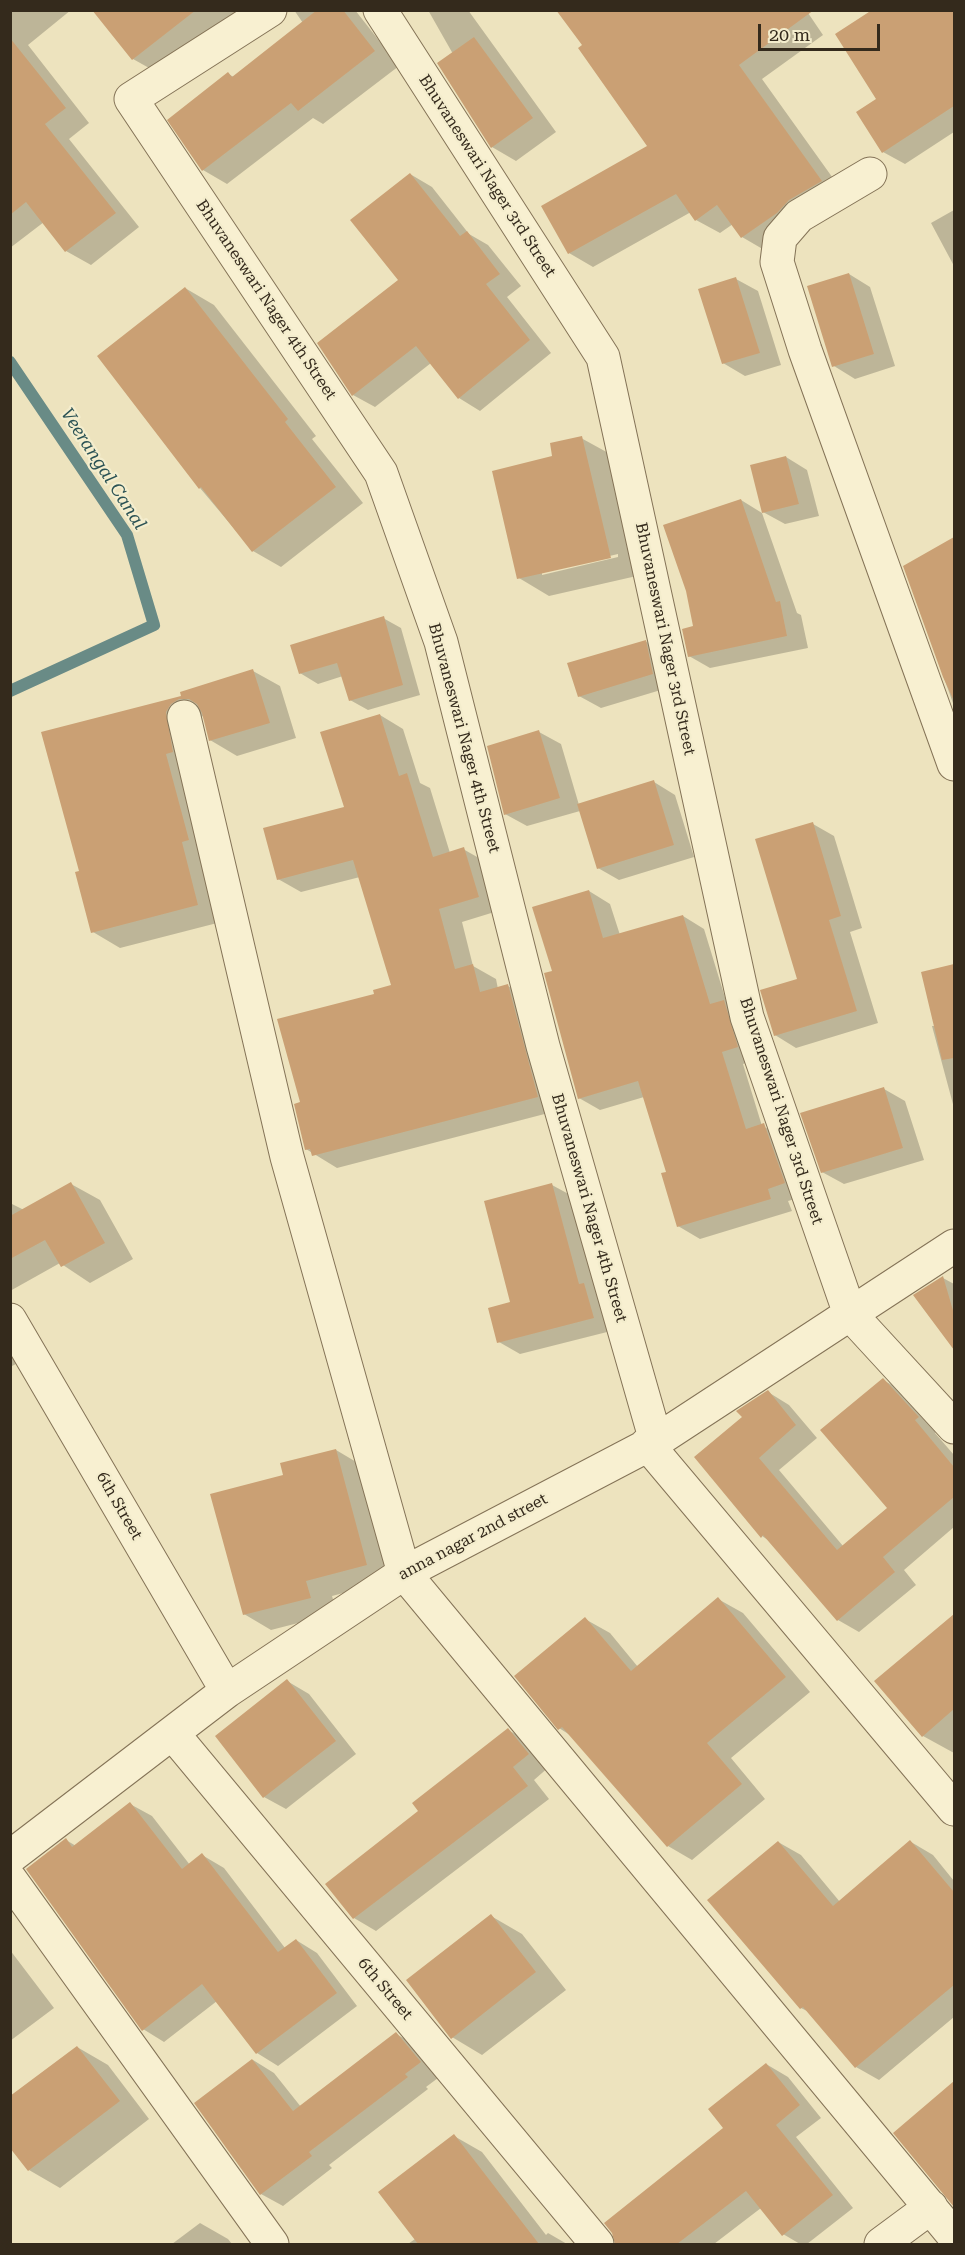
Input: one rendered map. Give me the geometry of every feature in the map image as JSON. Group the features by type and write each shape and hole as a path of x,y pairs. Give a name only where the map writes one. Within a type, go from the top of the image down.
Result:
{"street":[{"name":"Bhuvaneswari Nager 4th Street","path":"270,10 131,99 381,473 441,642 543,1046 652,1443"},
{"name":"Bhuvaneswari Nager 3rd Street","path":"380,10 603,357 747,1017 850,1314"},
{"path":"870,174 794,221 780,238 777,262 805,350 954,764"},
{"path":"184,717 287,1157 404,1573 954,2236"},
{"name":"anna nagar 2nd street","path":"10,1857 227,1692 404,1573 652,1443 954,1245"},
{"path":"850,1314 954,1428"},
{"name":"6th Street","path":"10,1320 227,1692"},
{"path":"652,1443 954,1809"},
{"name":"6th Street","path":"173,1734 597,2244"},
{"path":"10,1879 272,2244"},
{"path":"881,2244 932,2207"}],"building":[{"path":"92,10 196,10 132,60"},
{"path":"317,10 343,10 375,51 298,111 291,103 202,171 167,120 228,72 232,77"},
{"path":"556,10 814,10 739,65 822,181 789,200 777,213 741,238 717,205 695,221 676,194 568,254 541,206 647,146 578,48 582,45"},
{"path":"872,10 954,10 954,106 882,153 856,112 876,99 835,34"},
{"path":"474,37 533,118 491,148 437,63"},
{"path":"10,38 66,108 45,124 116,213 65,252 26,202 10,215"},
{"path":"410,173 460,236 467,231 500,274 486,284 530,340 458,399 416,346 352,396 317,343 398,280 350,220"},
{"path":"849,273 874,354 832,367 807,286"},
{"path":"736,277 760,353 722,364 698,289"},
{"path":"185,287 288,419 285,422 336,487 252,552 201,487 199,489 97,356"},
{"path":"582,436 611,558 517,579 492,471 552,456 550,443"},
{"path":"786,456 799,504 762,513 750,465"},
{"path":"741,499 776,602 780,601 787,636 688,657 682,629 693,626 686,591 663,525"},
{"path":"954,537 954,701 943,677 903,566"},
{"path":"384,616 403,685 349,701 337,663 299,674 290,645"},
{"path":"646,640 653,674 578,697 567,663"},
{"path":"253,669 270,723 209,741 202,713 197,704 189,699 179,699 171,704 166,712 173,752 166,754 189,840 182,842 198,905 91,933 75,872 79,871 41,732 181,696 180,692"},
{"path":"380,714 399,776 407,773 433,857 464,847 479,897 439,909 455,969 473,964 480,992 508,984 538,1097 312,1156 310,1149 305,1150 294,1104 300,1102 277,1019 374,994 373,990 391,985 353,860 277,880 263,828 344,807 320,732"},
{"path":"539,730 560,798 504,815 487,746"},
{"path":"654,780 674,845 597,869 577,804"},
{"path":"813,822 841,916 829,920 857,1011 774,1036 760,990 797,979 755,839"},
{"path":"589,890 603,938 683,915 710,1004 724,1000 738,1047 722,1052 746,1129 764,1123 785,1183 768,1189 771,1199 677,1227 661,1173 666,1172 638,1081 578,1099 544,973 552,971 532,907"},
{"path":"954,964 954,1058 942,1060 921,972"},
{"path":"884,1087 903,1148 821,1173 800,1113"},
{"path":"71,1182 105,1243 61,1267 45,1240 10,1259 10,1216"},
{"path":"552,1183 579,1284 584,1283 594,1318 497,1343 488,1308 510,1302 484,1201"},
{"path":"943,1276 954,1314 954,1350 913,1295"},
{"path":"883,1378 919,1417 915,1420 954,1467 954,1497 883,1557 895,1572 837,1621 763,1535 761,1538 694,1457 742,1417 736,1411 768,1390 796,1425 759,1458 837,1550 887,1508 820,1430"},
{"path":"336,1449 367,1565 306,1581 311,1598 243,1615 210,1494 283,1475 280,1463"},
{"path":"718,1597 786,1677 707,1743 742,1784 667,1847 562,1727 558,1730 514,1676 585,1617 631,1671"},
{"path":"954,1614 954,1709 922,1737 874,1681"},
{"path":"287,1679 336,1741 263,1798 215,1736"},
{"path":"508,1728 529,1754 513,1767 528,1786 353,1919 325,1884 418,1811 412,1803"},
{"path":"130,1802 182,1869 202,1853 278,1952 296,1939 337,1993 256,2054 202,1984 142,2031 26,1869 66,1838 72,1847"},
{"path":"910,1840 954,1892 954,1985 855,2068 803,2007 800,2009 707,1900 778,1841 833,1906"},
{"path":"491,1914 536,1972 451,2039 406,1980"},
{"path":"396,2032 421,2062 405,2074 408,2077 309,2152 312,2156 260,2195 194,2103 252,2059 293,2111"},
{"path":"77,2046 120,2101 28,2171 10,2148 10,2096"},
{"path":"766,2063 800,2105 776,2125 833,2195 782,2236 746,2191 677,2244 615,2244 612,2233 604,2223 723,2128 708,2109"},
{"path":"954,2081 954,2207 893,2133"},
{"path":"454,2134 539,2244 418,2244 378,2192"}],"waterway":[{"name":"Veerangal Canal","path":"10,362 127,535 154,625 10,691"}]}
